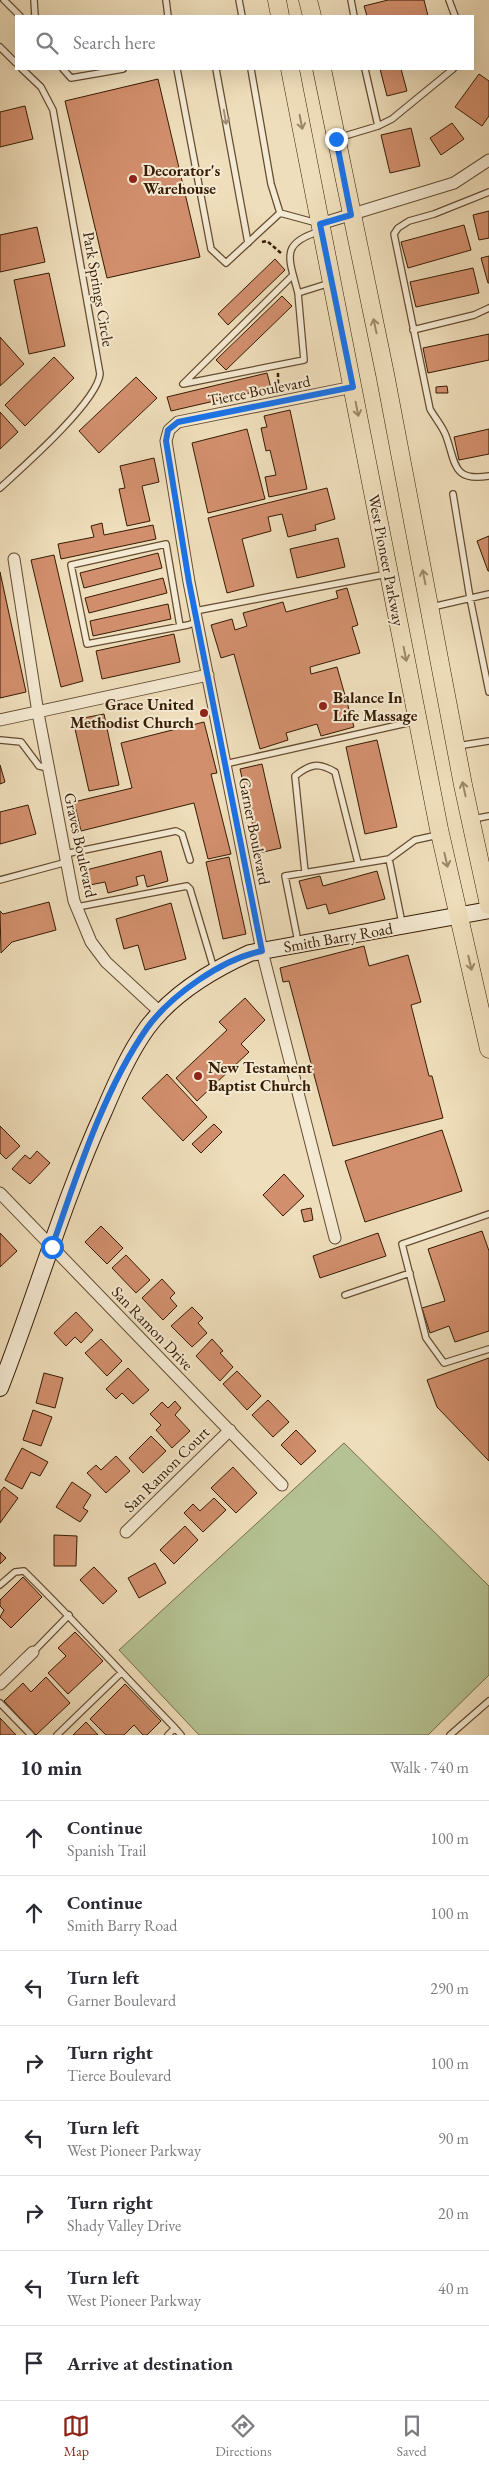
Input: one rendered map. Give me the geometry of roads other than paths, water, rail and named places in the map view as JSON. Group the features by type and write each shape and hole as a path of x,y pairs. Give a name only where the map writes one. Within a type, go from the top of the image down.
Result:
{"main road":[{"path":"277,0 280,15"},
{"path":"308,0 312,15"},
{"name":"West Pioneer Parkway","path":"290,70 440,834 489,1049"},
{"name":"West Pioneer Parkway","path":"322,70 385,374 471,820 484,862 489,905"}],"street":[{"path":"321,227 351,215 454,183 489,160"},
{"name":"Tierce Boulevard","path":"172,426 178,422 353,387"},
{"name":"Garner Boulevard","path":"172,426 168,430 166,441 196,616 262,951 335,1238"},
{"name":"Graves Boulevard","path":"14,559 38,713 77,907 91,942 106,962 161,1013"},
{"path":"0,720 208,676"},
{"name":"Smith Barry Road","path":"0,1388 85,1152 120,1076 147,1028 161,1013 197,980 214,969 250,953 489,910"},
{"name":"San Ramon Drive","path":"0,1193 282,1485"},
{"name":"San Ramon Court","path":"126,1532 230,1430"},
{"path":"0,1684 33,1652"}],"lane":[{"path":"4,0 19,15"},
{"path":"34,0 36,15"},
{"path":"166,0 168,15"},
{"path":"239,0 242,15"},
{"path":"351,0 354,15"},
{"path":"449,0 455,15"},
{"path":"0,47 15,62"},
{"name":"Park Springs Circle","path":"0,488 79,410 95,390 100,374 53,110 41,87 23,70"},
{"path":"64,70 71,78 117,70"},
{"path":"177,70 211,249 226,263 280,213"},
{"path":"216,70 248,243"},
{"path":"251,70 271,184 280,213"},
{"path":"365,70 378,126"},
{"path":"336,139 378,126 392,119 453,70"},
{"path":"489,192 434,214 409,221 398,228 394,234 430,410 446,434 453,464 468,477 489,476"},
{"path":"280,213 321,227"},
{"path":"293,275 183,384 304,360 298,293 291,262 291,246 304,235 321,227"},
{"path":"298,293 332,283"},
{"path":"414,330 474,316 489,308"},
{"path":"454,494 470,598 489,692"},
{"path":"180,626 166,544 71,565 87,644 180,626 196,616 389,573"},
{"path":"430,607 489,594"},
{"path":"225,764 418,721"},
{"path":"0,740 21,742 39,766 49,768"},
{"path":"456,746 489,741"},
{"path":"305,872 295,776 306,767 324,765 335,772 358,863"},
{"path":"471,820 489,816"},
{"path":"0,880 66,858 176,831 182,834 190,860"},
{"path":"299,944 285,876 389,859 415,840 440,834"},
{"path":"389,859 402,926"},
{"path":"77,907 187,886 190,889 214,969"},
{"path":"489,1214 402,1244 426,1338 444,1364 489,1349"},
{"path":"346,1295 410,1274"},
{"path":"0,1585 15,1572 24,1571 69,1615 121,1673 181,1735"},
{"path":"33,1652 69,1615"},
{"path":"57,1735 121,1673"},
{"path":"450,1735 489,1701"},
{"path":"0,1703 31,1735"},
{"path":"168,1735 175,1728"}],"place":[{"name":"Decorator's Warehouse","path":"133,179"},
{"name":"Balance In Life Massage","path":"323,706"},
{"name":"Grace United Methodist Church","path":"204,713"},
{"name":"New Testament Baptist Church","path":"198,1076"}]}
